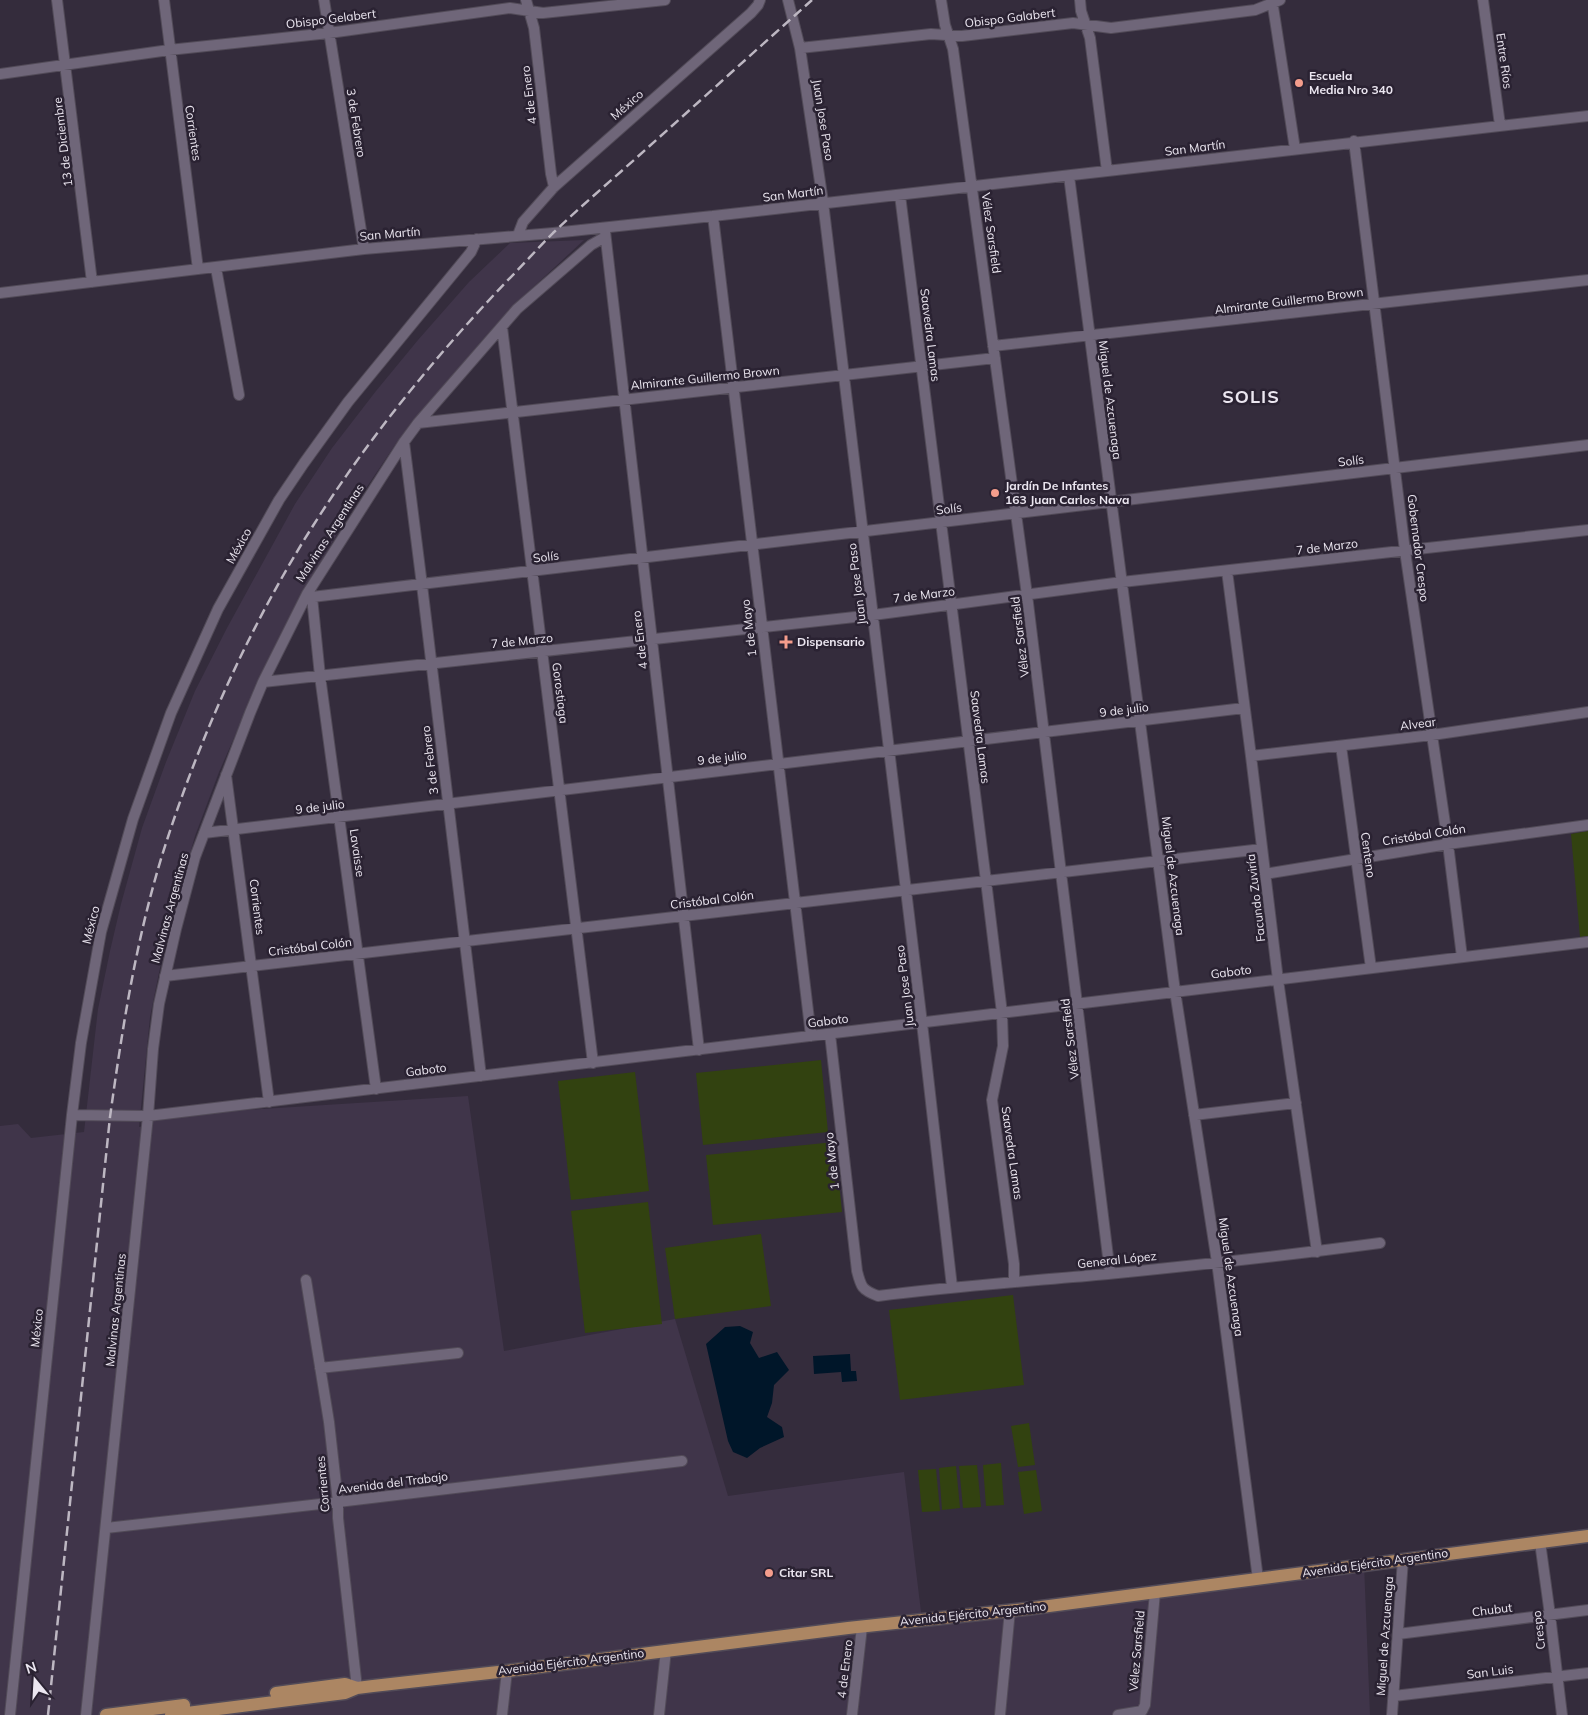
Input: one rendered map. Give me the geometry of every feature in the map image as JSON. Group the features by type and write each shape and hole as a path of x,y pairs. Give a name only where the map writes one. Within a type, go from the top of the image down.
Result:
{"main road":[{"name":"Avenida Ejército Argentino","path":"171,1715 345,1693 357,1688 1010,1610 1588,1536"},
{"name":"Avenida Ejército Argentino","path":"106,1715 345,1684 357,1688"}],"street":[{"name":"13 de Diciembre","path":"57,0 92,282"},
{"name":"Corrientes","path":"164,0 198,269"},
{"name":"3 de Febrero","path":"324,0 364,249"},
{"name":"Obispo Gelabert","path":"0,74 169,50 329,33 528,5 543,13 666,0"},
{"name":"México","path":"518,235 523,222 554,187 751,13 760,0"},
{"name":"Juan Jose Paso","path":"788,0 800,48 823,202 952,1287"},
{"name":"Vélez Sarsfield","path":"941,0 945,25 953,49 1028,595 1110,1274"},
{"path":"1080,0 1081,11 1090,38 1107,171"},
{"name":"Entre Ríos","path":"1483,0 1500,125"},
{"name":"Obispo Galabert","path":"800,48 931,34 962,36 1073,23 1111,28 1255,10 1275,1"},
{"path":"1275,1 1295,149"},
{"name":"4 de Enero","path":"528,5 534,28 554,187"},
{"name":"San Martín","path":"0,292 216,268 364,249 518,235 605,232 823,202 900,195 1354,141 1588,116"},
{"name":"Gobernador Crespo","path":"1354,141 1376,303 1405,550 1448,844 1462,957"},
{"name":"Miguel de Azcuenaga","path":"1068,176 1175,992 1217,1262 1258,1579"},
{"name":"Saavedra Lamas","path":"900,195 1002,1013 1003,1046 992,1100 1014,1264 1014,1282"},
{"name":"1 de Mayo","path":"713,216 811,1036"},
{"name":"4 de Enero","path":"605,232 699,1050"},
{"name":"Malvinas Argentinas","path":"86,1715 156,1024 176,929 204,833 264,682 309,596 404,442 418,423 517,309 605,232"},
{"name":"México","path":"10,1715 81,1043 101,932 133,818 171,713 218,609 279,500 348,402 471,252 478,239"},
{"path":"216,268 239,395"},
{"name":"Almirante Guillermo Brown","path":"993,346 1588,280"},
{"name":"Gorostiaga","path":"502,327 593,1062"},
{"name":"Almirante Guillermo Brown","path":"418,423 995,358"},
{"name":"3 de Febrero","path":"404,442 481,1076"},
{"name":"Solís","path":"309,596 422,585 1588,445"},
{"name":"7 de Marzo","path":"264,682 873,615 1122,582 1588,530"},
{"name":"Facundo Zuviría","path":"1227,571 1278,980 1317,1252"},
{"name":"Lavaisse","path":"309,596 376,1089"},
{"name":"9 de julio","path":"204,833 1244,708"},
{"name":"Alvear","path":"1251,756 1432,735 1588,712"},
{"name":"Centeno","path":"1341,746 1371,968"},
{"name":"Corrientes","path":"226,774 269,1102"},
{"name":"Cristóbal Colón","path":"1265,874 1448,844 1588,825"},
{"name":"Cristóbal Colón","path":"165,976 1262,849"},
{"name":"Gaboto","path":"72,1115 148,1116 1588,942"},
{"name":"1 de Mayo","path":"830,1034 860,1285"},
{"path":"1194,1115 1296,1102"},
{"name":"General López","path":"860,1285 866,1292 878,1296 952,1287 1110,1274 1317,1252 1380,1243"},
{"name":"Corrientes","path":"306,1280 329,1422 357,1688"},
{"path":"320,1368 458,1353"},
{"name":"Avenida del Trabajo","path":"106,1528 682,1461"},
{"name":"Crespo","path":"1540,1542 1562,1715"},
{"name":"Miguel de Azcuenaga","path":"1392,1715 1403,1559"},
{"name":"Vélez Sarsfield","path":"1118,1715 1142,1710 1145,1705 1155,1592"},
{"path":"1000,1715 1010,1610"},
{"name":"Chubut","path":"1398,1634 1588,1610"},
{"name":"4 de Enero","path":"852,1715 862,1627"},
{"path":"659,1715 666,1650"},
{"path":"502,1715 507,1671"},
{"name":"San Luis","path":"1394,1696 1588,1674"}],"shaded area":[{"path":"584,240 513,306 395,445 352,509 314,573 269,658 219,772 195,836 173,914 150,1017 139,1127 147,1126 148,1116 468,1096 504,1351 675,1319 728,1496 904,1472 922,1620 1364,1564 1370,1715 0,1715 0,1126 18,1124 31,1138 84,1132 98,1009 121,904 142,828 195,691 295,504 332,448 418,340 469,282 510,243"}],"green space":[{"path":"1588,831 1588,936 1580,937 1571,834"},
{"path":"821,1060 828,1132 703,1145 696,1073"},
{"path":"635,1072 649,1191 571,1200 558,1081"},
{"path":"835,1142 842,1212 713,1225 706,1155"},
{"path":"648,1202 662,1324 585,1333 571,1211"},
{"path":"761,1234 771,1306 675,1319 665,1248"},
{"path":"1013,1295 1024,1385 900,1400 889,1310"},
{"path":"1029,1423 1035,1465 1018,1467 1011,1426"},
{"path":"1001,1463 1004,1505 986,1506 983,1465"},
{"path":"977,1465 981,1507 963,1508 959,1466"},
{"path":"956,1466 960,1508 942,1510 939,1468"},
{"path":"936,1469 940,1511 922,1512 918,1470"},
{"path":"1036,1470 1042,1511 1024,1514 1018,1472"}],"water":[{"path":"740,1326 753,1332 750,1343 759,1358 777,1352 789,1370 774,1385 772,1403 767,1417 782,1427 784,1437 760,1448 747,1458 733,1452 728,1441 706,1344 725,1327"},
{"path":"850,1354 851,1371 856,1371 857,1381 842,1382 841,1372 814,1374 813,1356"}],"railway":[{"path":"48,1715 110,1117 126,1011 140,940 157,871 181,799 226,687 281,580 323,510 396,408 450,344 553,233 812,0"}],"place":[{"name":"Escuela Media Nro 340","path":"1299,83"},
{"name":"Jardín De Infantes 163 Juan Carlos Nava","path":"995,493"},
{"name":"Dispensario","path":"786,642"},
{"name":"Citar SRL","path":"769,1573"}],"district":[{"name":"SOLIS","path":"1251,397"}]}
